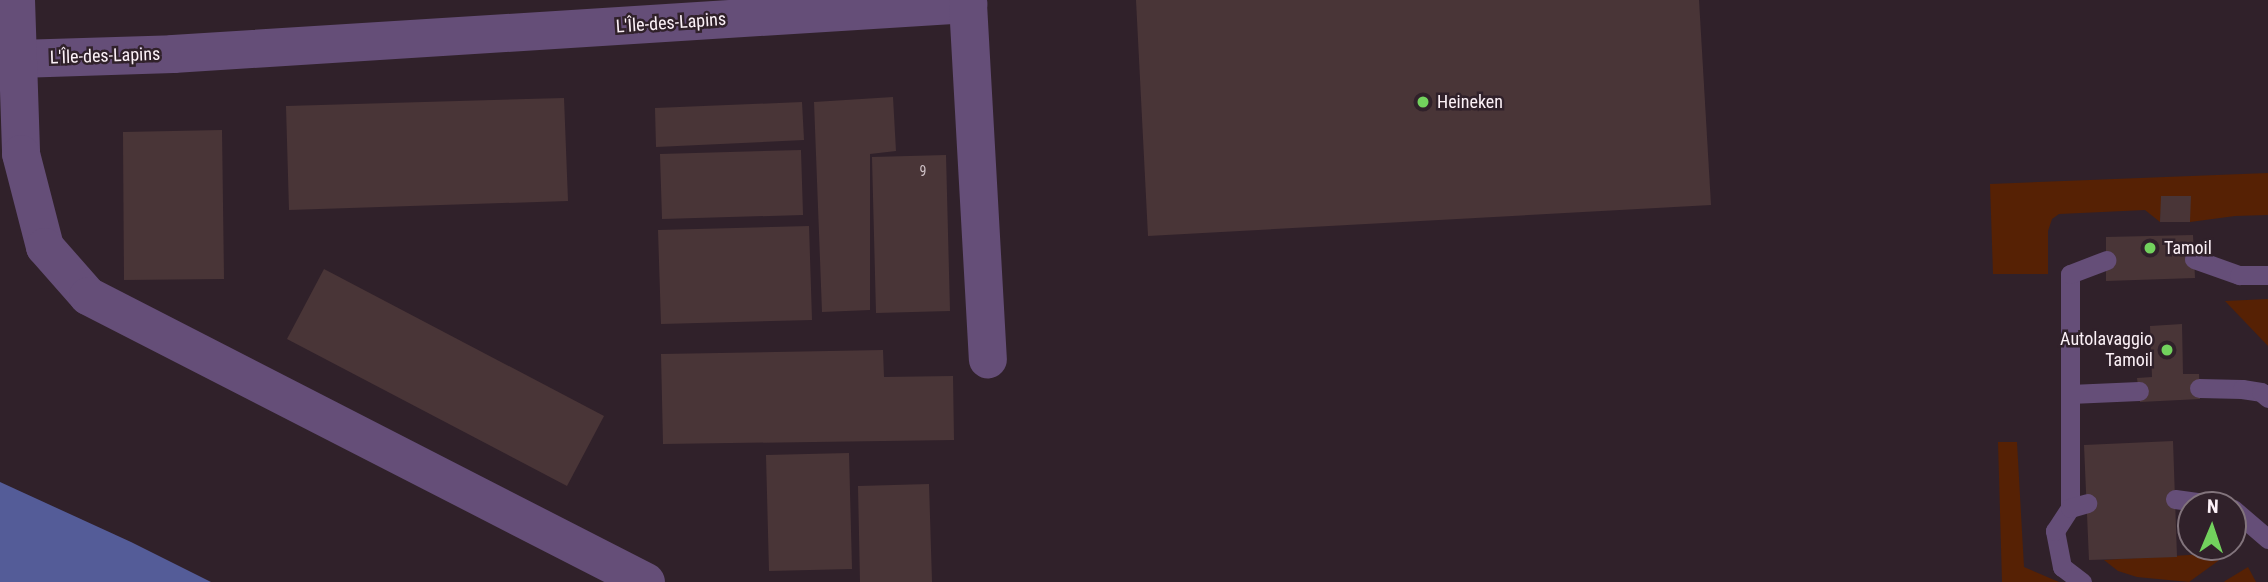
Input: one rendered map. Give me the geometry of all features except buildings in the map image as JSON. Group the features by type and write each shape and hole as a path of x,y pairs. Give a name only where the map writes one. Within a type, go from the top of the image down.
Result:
{"street":[{"path":"16,0 21,154 45,247 88,296 646,582"},
{"name":"L'Île-des-Lapins","path":"18,59 173,54 968,4 988,359"}],"lane":[{"path":"2194,259 2239,275 2268,275"},
{"path":"2082,582 2062,567 2055,531 2078,506 2070,394 2070,274 2106,260"},
{"path":"2199,388 2242,389 2261,392 2268,398"},
{"path":"2070,394 2139,391"},
{"path":"2247,521 2268,539"}],"shaded area":[{"path":"2268,173 2268,215 2190,222 2190,197 2162,196 2160,222 2145,210 2059,214 2052,219 2048,231 2048,274 1993,274 1990,184"},
{"path":"2268,299 2268,346 2225,301"},
{"path":"1998,442 2017,442 2024,567 2059,582 2002,582"},
{"path":"2177,556 2177,561 2218,561 2189,582 2137,577 2118,571 2104,560"},
{"path":"2248,567 2256,582 2224,582 2225,581"}],"water":[{"path":"0,482 131,542 211,582 0,582"}],"place":[{"name":"Heineken","path":"1423,102"},
{"name":"Tamoil","path":"2150,248"},
{"name":"Autolavaggio Tamoil","path":"2167,350"}]}
